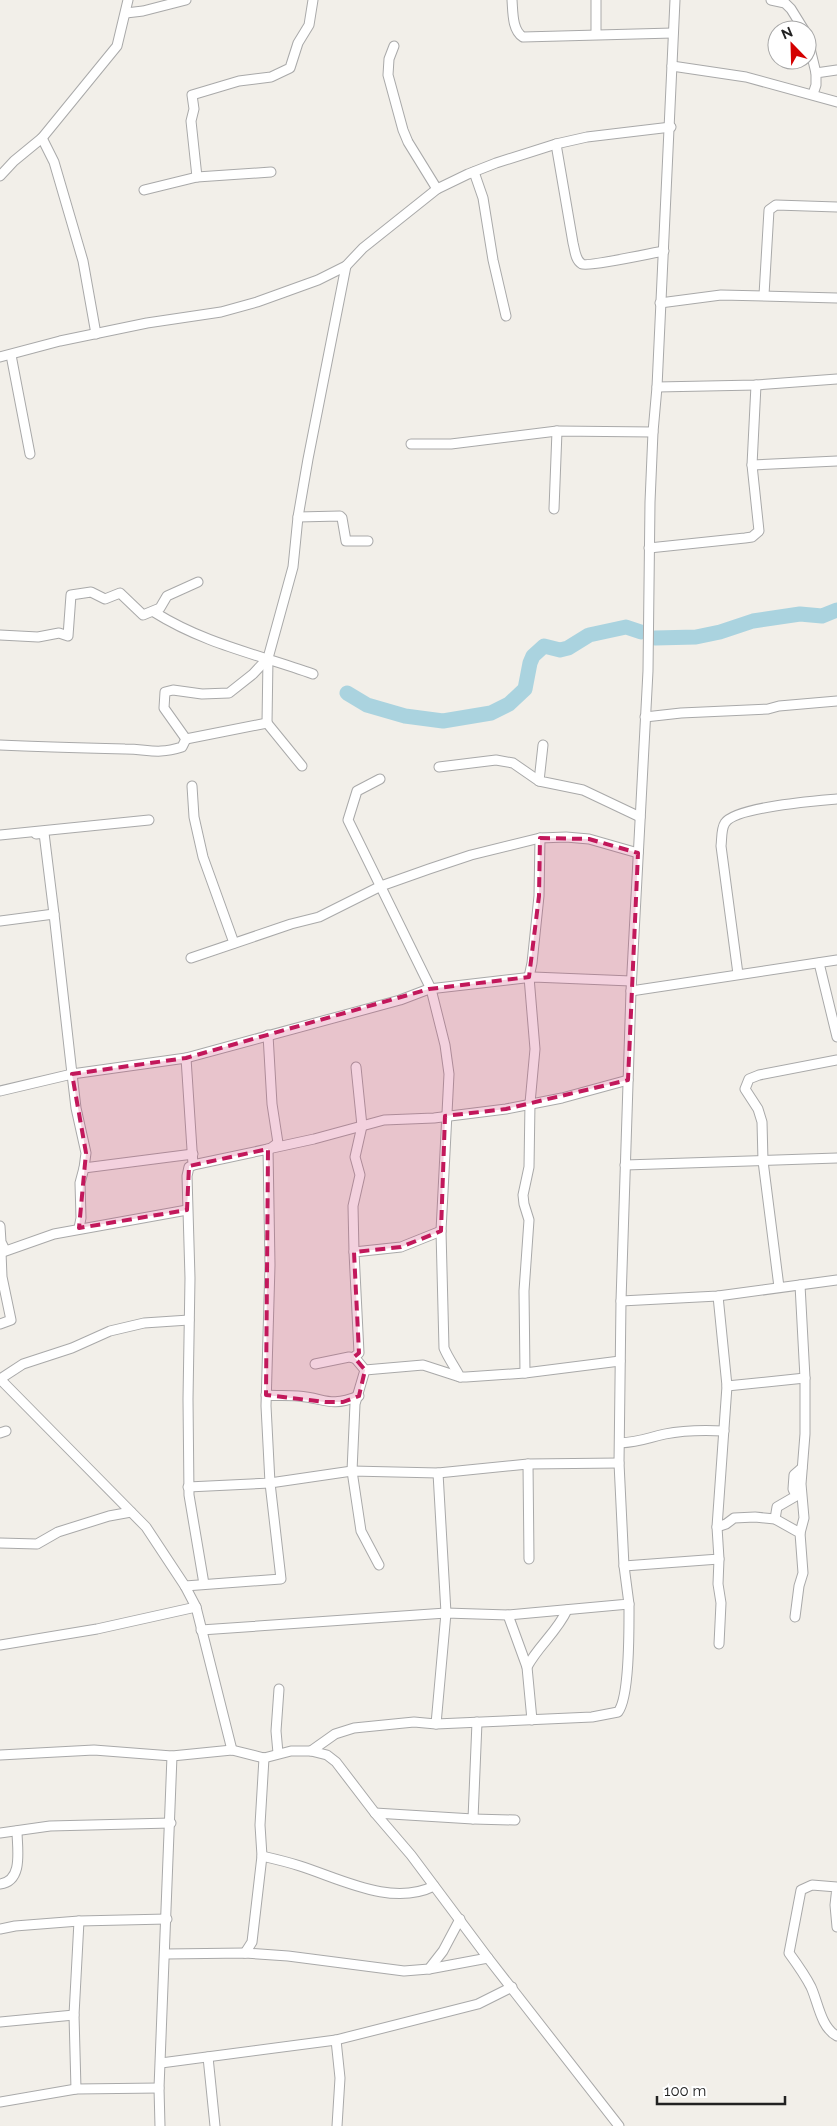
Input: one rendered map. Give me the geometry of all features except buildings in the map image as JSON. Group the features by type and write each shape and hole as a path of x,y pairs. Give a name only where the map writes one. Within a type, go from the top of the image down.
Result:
{"street":[{"path":"0,176 14,161 42,138 117,46 128,0"},
{"path":"126,12 143,11 186,0"},
{"path":"197,177 191,121 194,109 192,95 239,81 271,77 290,68 298,44 309,25 313,0"},
{"path":"512,0 515,27 518,34 523,36 596,33 674,33"},
{"path":"596,0 596,33"},
{"path":"312,1751 335,1734 354,1728 414,1722 436,1724 592,1717 618,1712 622,1707 630,1640 619,1463 625,1165 631,991 646,716 653,432 658,388 660,303 675,0"},
{"path":"771,0 785,3 798,20"},
{"path":"394,46 389,60 388,75 403,130 437,189"},
{"path":"672,66 746,77 837,102"},
{"path":"813,94 816,85 815,70"},
{"path":"816,73 837,70"},
{"path":"0,357 147,323 220,312 257,302 318,280 346,266 363,248 437,189 474,172 556,144 603,134 670,127"},
{"path":"42,138 54,162 83,261 96,334"},
{"path":"556,144 573,243 577,259 580,263 584,265 596,264 664,251"},
{"path":"144,190 197,177 271,172"},
{"path":"474,172 483,198 506,316"},
{"path":"764,296 769,210 776,205 837,207"},
{"path":"302,766 267,723 268,658 293,566 298,517 346,266"},
{"path":"660,303 721,295 837,298"},
{"path":"10,355 30,454"},
{"path":"658,388 837,379"},
{"path":"649,548 752,537 759,531 752,465 756,384"},
{"path":"411,444 452,444 557,432 653,432"},
{"path":"554,509 557,432"},
{"path":"752,465 837,461"},
{"path":"298,517 340,516 346,541 368,541"},
{"path":"0,635 38,637 59,633 68,636 71,595 91,592 105,599 120,593 143,615 160,608 167,596 198,582"},
{"path":"154,612 199,636 238,651 268,658 313,674"},
{"path":"186,739 164,708 164,692 173,690 202,694 229,693 253,674 268,658"},
{"path":"646,716 768,709 779,706 837,701"},
{"path":"0,745 71,749 142,749 162,752 182,746 186,739 267,723"},
{"path":"539,781 543,745"},
{"path":"439,767 496,760 513,763 539,781 583,790 640,816"},
{"path":"380,778 357,791 348,820 431,989 448,1058 449,1074 445,1116 442,1231 444,1348 460,1377"},
{"path":"192,786 194,817 203,857 234,943"},
{"path":"738,974 721,846 723,826 726,821 747,812 782,805 837,799"},
{"path":"0,835 149,820"},
{"path":"0,835 44,833 76,1108 86,1153 80,1183 81,1218 78,1228"},
{"path":"191,958 291,924 319,917 381,886 471,855 540,838 566,837 589,839 638,853"},
{"path":"525,1373 524,1290 529,1220 523,1195 529,1167 530,1103 535,1050 529,977 539,896 540,838"},
{"path":"0,921 54,914"},
{"path":"631,991 837,960"},
{"path":"819,964 831,1004 837,1037"},
{"path":"0,1091 72,1074 186,1058 400,1000 431,989 529,977 632,981"},
{"path":"268,1035 272,1104 278,1143 268,1149"},
{"path":"186,1058 193,1165"},
{"path":"778,1287 763,1161 762,1122 758,1109 746,1089 749,1079 771,1072 837,1060"},
{"path":"315,1364 337,1358 353,1358 359,1353 354,1252 354,1206 360,1175 354,1157 362,1126 356,1067"},
{"path":"204,1584 188,1487 190,1278 187,1210 189,1167 314,1140 384,1120 416,1119 506,1109 562,1098 628,1080"},
{"path":"185,1586 281,1579 270,1483 266,1395 270,1265 268,1149"},
{"path":"84,1168 193,1154"},
{"path":"625,1165 837,1158"},
{"path":"2,1252 38,1238 78,1228 187,1210"},
{"path":"0,1226 2,1231 2,1277 11,1320 0,1324"},
{"path":"354,1252 401,1247 442,1231"},
{"path":"622,1301 718,1296 837,1280"},
{"path":"795,1617 799,1586 804,1572 800,1533 804,1518 801,1484 805,1434 805,1378 800,1285"},
{"path":"718,1296 727,1386 717,1527 718,1584 721,1603 719,1644"},
{"path":"189,1320 144,1323 110,1331 72,1348 23,1364 0,1379 146,1527 185,1586 196,1607 232,1750"},
{"path":"353,1358 365,1370"},
{"path":"365,1370 423,1364 460,1377 525,1373 620,1361"},
{"path":"365,1370 356,1404 352,1471 361,1531 379,1565"},
{"path":"727,1386 805,1378"},
{"path":"266,1395 298,1396 325,1402 343,1402 359,1396"},
{"path":"620,1443 638,1442 665,1434 694,1430 724,1432"},
{"path":"188,1487 270,1483 352,1471 438,1473 528,1464 619,1463"},
{"path":"528,1464 529,1559"},
{"path":"775,1518 777,1507 796,1496 793,1488 794,1475 802,1468"},
{"path":"436,1724 446,1613 438,1473"},
{"path":"0,1543 37,1544 58,1532 109,1516 131,1512"},
{"path":"717,1527 726,1524 734,1518 775,1518 800,1533"},
{"path":"624,1566 719,1559"},
{"path":"202,1630 446,1613 508,1615 629,1604"},
{"path":"0,1645 97,1629 196,1607"},
{"path":"527,1667 532,1658 555,1631 568,1610"},
{"path":"508,1615 527,1667 532,1720"},
{"path":"278,1753 276,1731 279,1689"},
{"path":"473,1819 478,1722"},
{"path":"0,1754 94,1750 172,1756 232,1750 264,1758 278,1753 312,1751 327,1755 336,1762 460,1919 488,1958 619,2126"},
{"path":"160,2126 172,1756"},
{"path":"245,1953 252,1942 262,1856 260,1825 264,1758"},
{"path":"375,1813 515,1820"},
{"path":"0,1834 50,1826 171,1823"},
{"path":"0,1884 8,1883 16,1871 17,1831"},
{"path":"262,1856 378,1891 415,1894 434,1886"},
{"path":"837,1927 835,1905 837,1887 812,1884 801,1890 789,1953 811,1987 830,2032 837,2036"},
{"path":"429,1969 443,1951 460,1919"},
{"path":"0,1929 78,1921 167,1920"},
{"path":"76,2089 74,2014 78,1921"},
{"path":"166,1954 245,1953 288,1956 359,1967 404,1971 429,1969 488,1958"},
{"path":"161,2063 336,2040 478,2004 512,1987"},
{"path":"0,2022 74,2014"},
{"path":"336,2040 340,2078 337,2126"},
{"path":"208,2057 215,2126"},
{"path":"0,2102 76,2089 160,2088"}],"highlighted area":[{"path":"540,838 589,839 638,853 628,1080 506,1109 445,1116 441,1231 401,1247 354,1252 359,1353 354,1357 365,1370 359,1396 343,1402 325,1402 266,1395 268,1149 189,1166 187,1210 79,1228 86,1153 72,1074 186,1058 429,989 529,977 539,896"}],"waterway":[{"path":"655,638 696,637 720,632 753,621 800,614 822,616 837,610"},
{"path":"347,693 367,705 405,716 443,721 491,713 509,704 525,689 533,656 544,646 560,650 568,648 589,635 626,627 641,632"}]}
